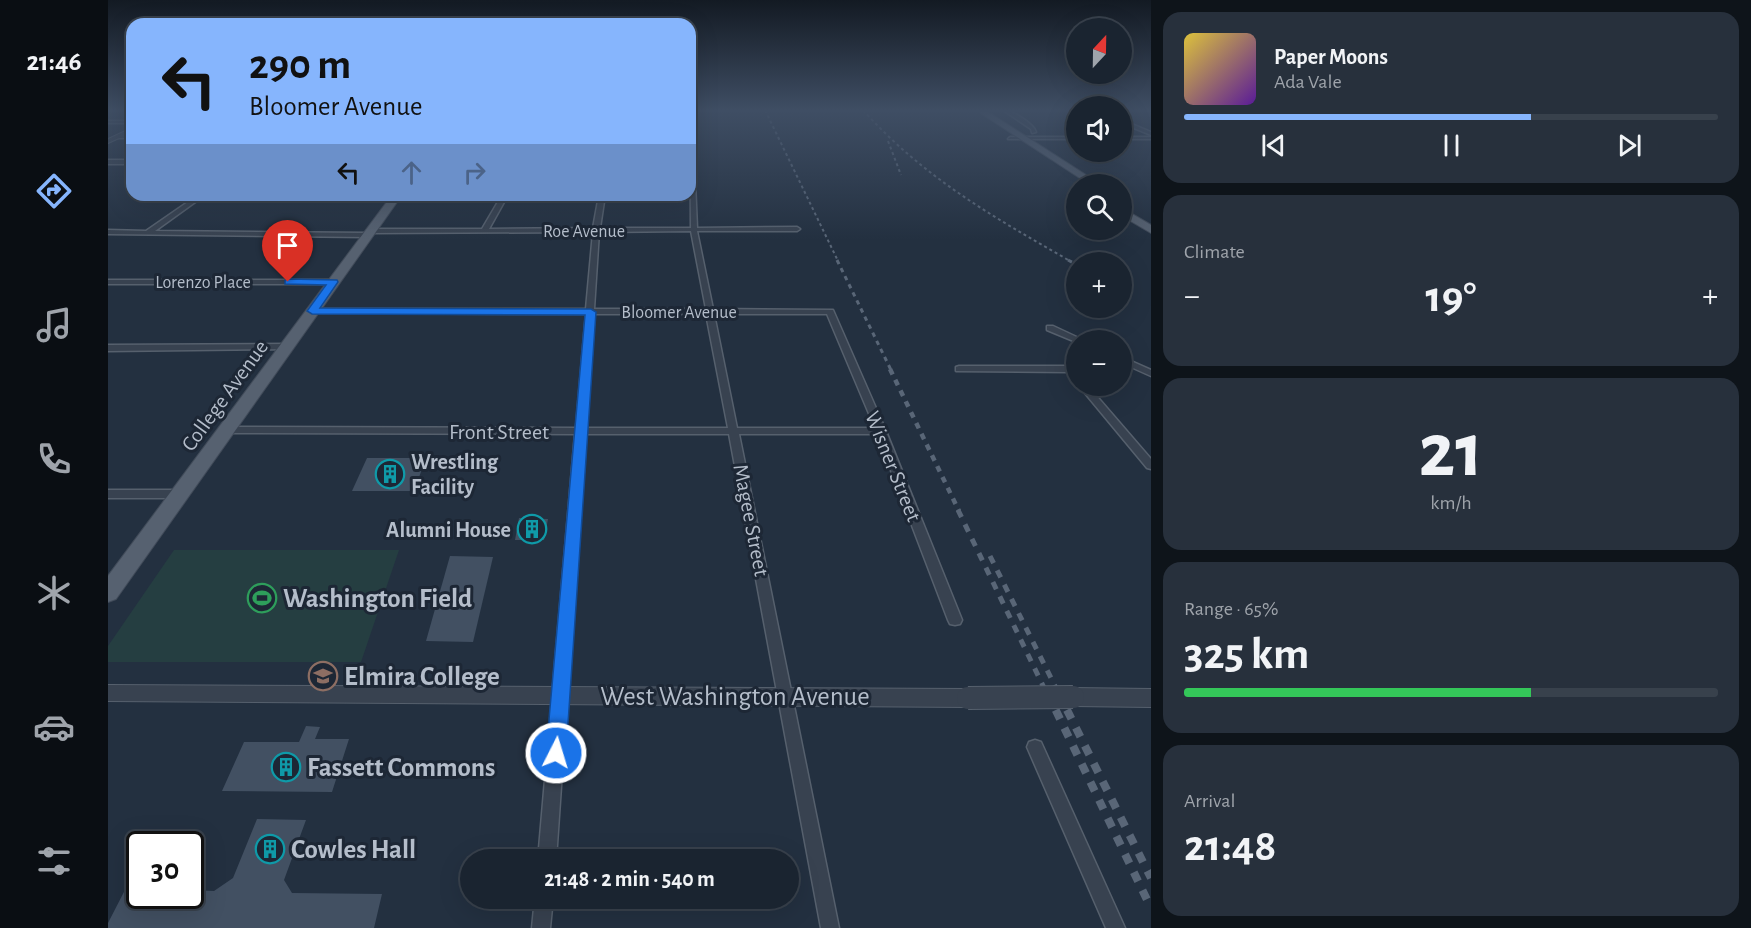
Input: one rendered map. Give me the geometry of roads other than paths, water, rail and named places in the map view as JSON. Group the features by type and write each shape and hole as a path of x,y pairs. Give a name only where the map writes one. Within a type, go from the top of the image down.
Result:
{"main road":[{"path":"1034,153 1066,174"},
{"path":"1046,153 1079,174"},
{"name":"College Avenue","path":"108,593 393,201"},
{"path":"1132,208 1151,220"},
{"path":"1132,218 1151,230"}],"street":[{"path":"108,162 126,162"},
{"path":"147,233 193,201"},
{"path":"484,231 502,201"},
{"path":"548,849 596,231 601,201"},
{"name":"Magee Street","path":"693,201 694,230 830,928"},
{"name":"Roe Avenue","path":"108,232 370,233 797,229"},
{"name":"Lorenzo Place","path":"108,282 333,282"},
{"name":"Bloomer Avenue","path":"312,311 830,312"},
{"name":"Wisner Street","path":"830,312 881,431 955,620"},
{"path":"1050,328 1066,335"},
{"path":"108,348 286,347"},
{"path":"1132,364 1151,373"},
{"path":"959,369 1066,369"},
{"path":"1092,396 1151,466"},
{"name":"Front Street","path":"225,430 881,431"},
{"path":"108,494 179,494"},
{"name":"West Washington Avenue","path":"108,693 561,695 787,699 1151,698"},
{"path":"1035,747 1116,928"},
{"path":"541,928 542,909"}],"railway":[{"path":"786,153 838,261"},
{"path":"893,153 901,175"},
{"path":"907,153 986,212 1066,259"},
{"path":"837,260 891,370"},
{"path":"890,369 959,511"},
{"path":"958,510 1047,694"},
{"path":"990,556 1151,878"},
{"path":"1047,692 1151,908"}],"place":[{"name":"Wrestling Facility","path":"390,474"},
{"name":"Alumni House","path":"532,529"},
{"name":"Washington Field","path":"262,598"},
{"name":"Elmira College","path":"323,676"},
{"name":"Fassett Commons","path":"286,767"},
{"name":"Cowles Hall","path":"270,849"}]}
